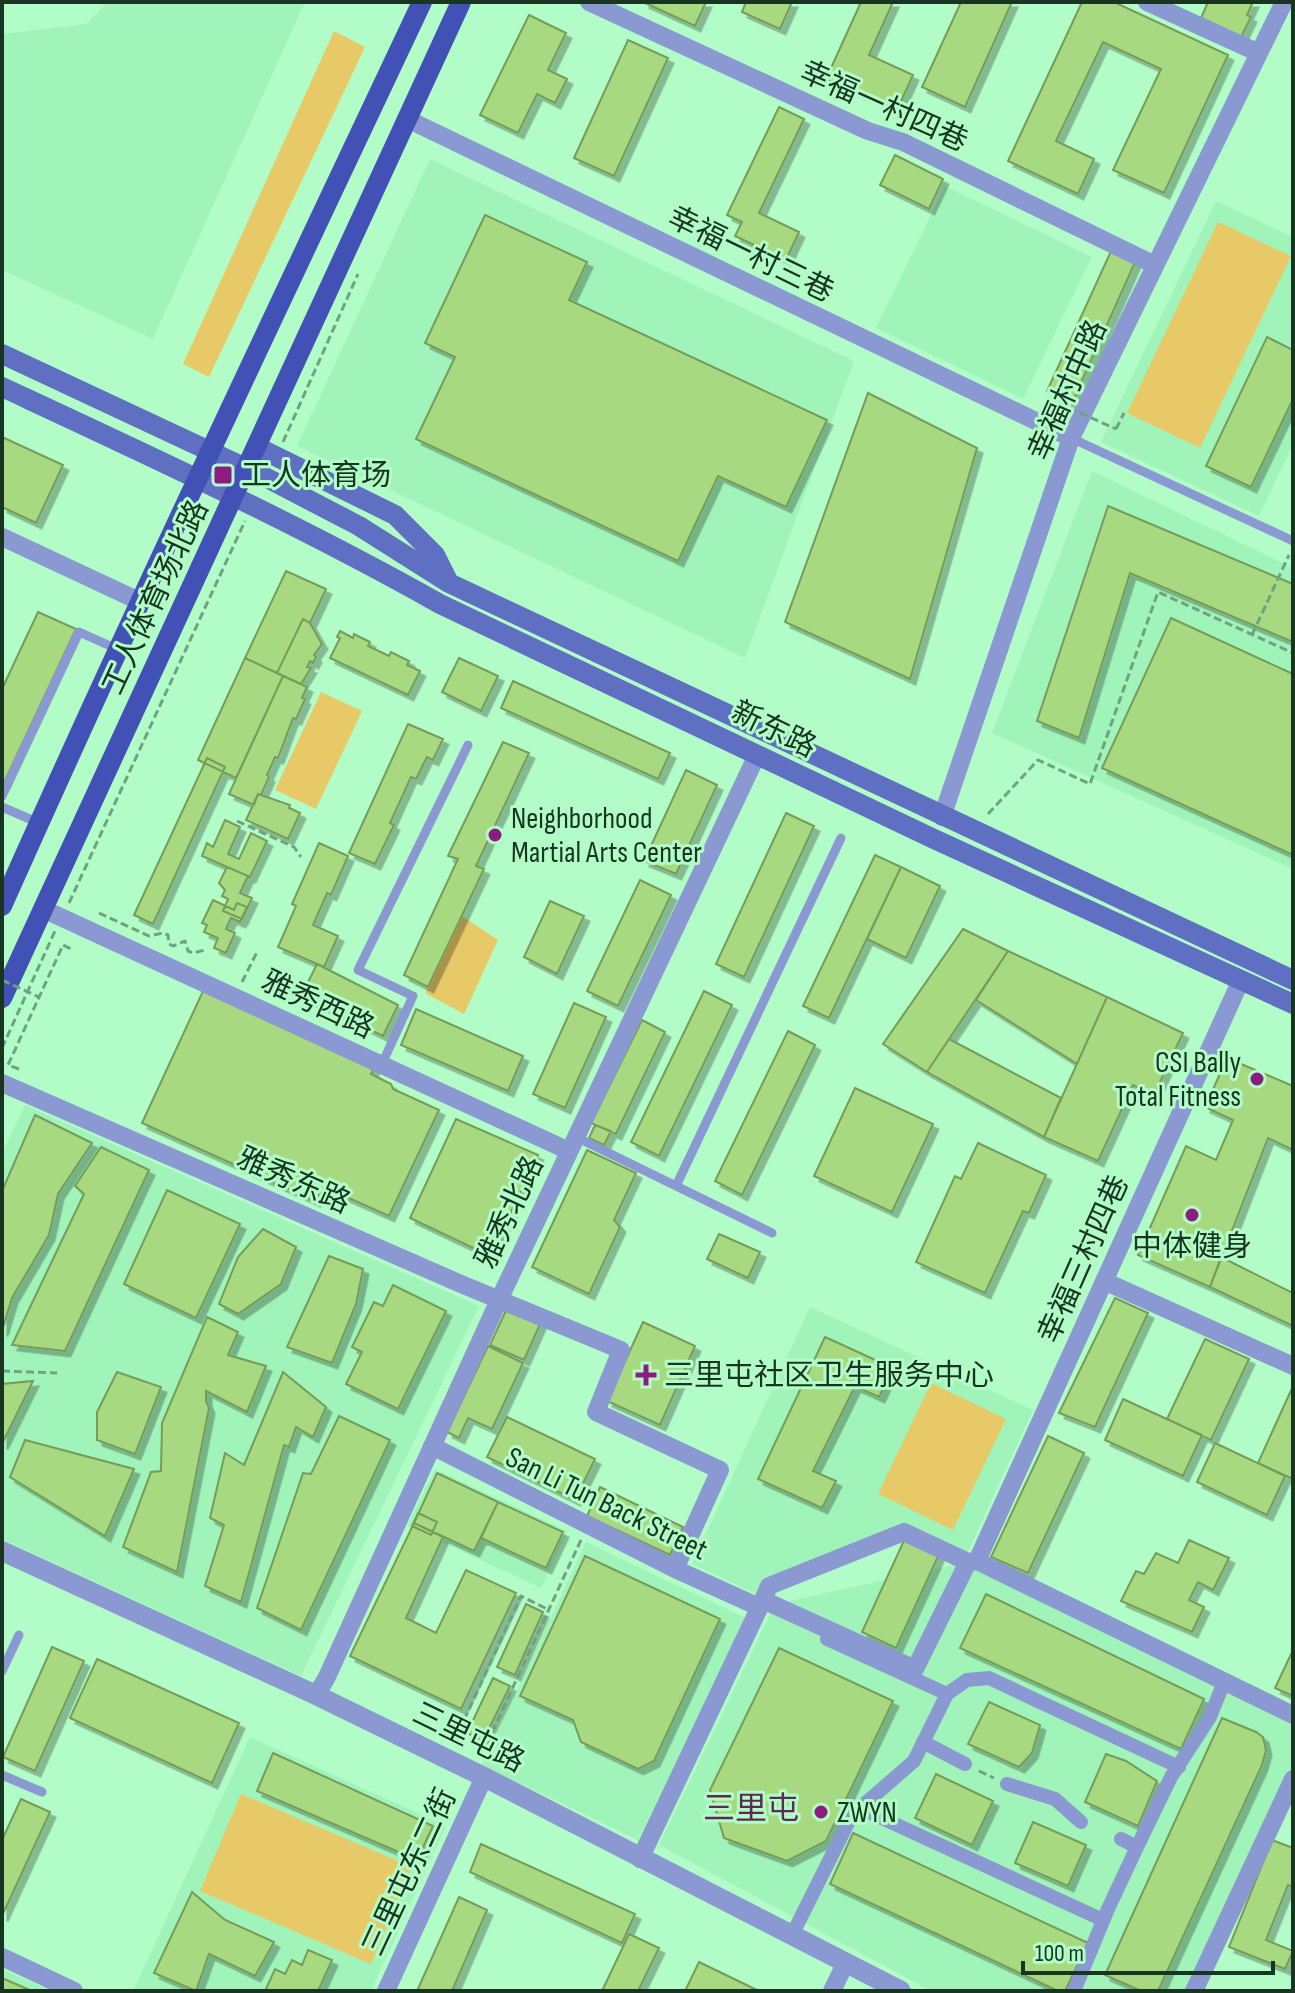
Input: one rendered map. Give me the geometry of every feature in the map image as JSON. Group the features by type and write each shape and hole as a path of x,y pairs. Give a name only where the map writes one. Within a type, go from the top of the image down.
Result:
{"main road":[{"name":"工人体育场北路","path":"2,906 139,601 422,2"},
{"name":"工人体育场北路","path":"2,998 53,913 243,501 246,469 461,2"},
{"name":"新东路","path":"2,354 211,452 359,526 449,583 1293,980"},
{"name":"新东路","path":"2,387 199,479 440,604 1293,1004"},
{"path":"257,447 395,515 435,555 449,583"}],"street":[{"name":"幸福一村四巷","path":"589,2 868,131 903,142 1155,265"},
{"path":"1147,2 1259,53"},
{"name":"幸福村中路","path":"942,817 1071,438 1284,2"},
{"name":"幸福一村三巷","path":"407,119 1071,438"},
{"path":"2,537 139,601"},
{"name":"雅秀北路","path":"316,1695 757,755"},
{"name":"雅秀西路","path":"53,913 382,1064 573,1144"},
{"name":"幸福三村四巷","path":"761,1604 915,1669 972,1562 1241,980"},
{"name":"雅秀东路","path":"2,1083 499,1300 621,1350 596,1412 720,1470 675,1569"},
{"path":"1104,1281 1293,1366"},
{"name":"San Li Tun Back Street","path":"432,1446 675,1569 761,1604"},
{"path":"640,1859 769,1586 904,1532 1293,1715"},
{"name":"三里屯路","path":"2,1551 316,1695 484,1777 901,1991"},
{"path":"919,1681 972,1562"},
{"path":"761,1604 947,1694"},
{"path":"791,1937 852,1815 914,1761 947,1694 967,1680 989,1678 1179,1767"},
{"path":"1074,1991 1137,1847 1179,1767 1210,1717 1224,1682"},
{"path":"923,1742 965,1764"},
{"name":"三里屯东二街","path":"386,1991 484,1777"},
{"path":"1194,1991 1293,1779"},
{"path":"1007,1784 1055,1799 1081,1822"},
{"path":"860,1808 1103,1920"},
{"path":"1121,1839 1137,1847"},
{"path":"2,1957 74,1991"},
{"path":"832,1991 845,1964"}],"lane":[{"path":"1071,438 1293,544"},
{"path":"2,796 79,632 117,649"},
{"path":"382,1064 413,996 358,970 468,745"},
{"path":"2,807 39,823"},
{"path":"676,1186 841,838"},
{"path":"573,1144 676,1186 772,1233"},
{"path":"2,1671 19,1635"},
{"path":"2,1775 42,1792"}],"path":[{"path":"277,455 359,270"},
{"path":"1047,398 1116,429 1124,413"},
{"path":"2,1048 53,913 243,501"},
{"path":"1252,635 1293,544"},
{"path":"988,814 1038,760 1090,784 1158,592 1293,653"},
{"path":"237,821 294,847 301,857"},
{"path":"99,913 149,936 168,935 169,944 173,946 185,941 188,951 193,953 205,950"},
{"path":"19,1069 8,1065 63,945 73,950"},
{"path":"235,997 258,950"},
{"path":"2,980 39,997"},
{"path":"2,1371 57,1373"},
{"path":"481,1755 588,1526"},
{"path":"454,1742 521,1596 549,1610"},
{"path":"965,1764 1007,1784"}],"shaded area":[{"path":"108,2 305,2 153,339 2,270 2,34 86,24"},
{"path":"334,31 365,47 209,377 183,364"},
{"path":"430,159 854,361 745,658 297,446"},
{"path":"945,186 1092,257 1023,399 876,328"},
{"path":"1216,201 1293,237 1293,444 1259,516 1101,442"},
{"path":"1218,222 1291,256 1200,448 1127,413"},
{"path":"1092,471 1293,568 1293,869 992,733"},
{"path":"321,692 362,711 316,809 275,790"},
{"path":"462,916 498,940 464,1014 425,993"},
{"path":"25,1105 479,1306 301,1676 2,1539 2,1153"},
{"path":"810,1307 1033,1410 967,1554 903,1526 774,1582 764,1577 756,1594 692,1564"},
{"path":"931,1383 1006,1419 953,1530 878,1494"},
{"path":"435,1469 567,1531 541,1588 407,1526"},
{"path":"586,1542 746,1618 638,1840 482,1765"},
{"path":"968,1562 1293,1716 1293,1779 1194,1991 931,1991 659,1845 775,1604"},
{"path":"250,1737 446,1826 371,1991 133,1991"},
{"path":"241,1794 412,1867 371,1964 200,1891"},
{"path":"2,1969 51,1991 2,1991"}],"building":[{"path":"643,2 706,2 695,26"},
{"path":"746,2 792,2 780,29 742,12"},
{"path":"861,2 893,2 869,55 913,75 897,110 826,79"},
{"path":"961,2 1012,2 965,107 922,87"},
{"path":"1082,2 1114,2 1228,55 1164,193 1113,170 1161,69 1103,42 1056,141 1094,159 1078,194 1008,161"},
{"path":"1208,2 1253,2 1247,15 1251,17 1241,37 1201,18"},
{"path":"529,15 566,33 548,70 567,79 555,103 537,94 518,133 480,115"},
{"path":"628,40 668,58 614,176 574,158"},
{"path":"779,107 804,119 759,213 799,232 786,260 735,236 742,222 727,215"},
{"path":"895,155 943,179 929,209 880,185"},
{"path":"485,215 587,262 569,300 827,420 786,507 718,476 678,561 416,439 455,357 425,343"},
{"path":"1112,249 1136,260 1072,403 1047,391"},
{"path":"1267,337 1293,350 1293,399 1251,487 1206,466"},
{"path":"868,393 977,448 910,679 785,622"},
{"path":"2,437 63,465 36,523 2,507"},
{"path":"1108,506 1293,584 1293,642 1130,573 1079,738 1037,721"},
{"path":"286,571 326,589 310,623 303,619 277,673 245,658"},
{"path":"38,612 76,629 2,787 2,689"},
{"path":"1171,618 1293,674 1293,855 1102,768"},
{"path":"303,619 310,623 322,644 314,655 313,663 310,661 307,667 311,668 301,684 277,673"},
{"path":"340,631 370,642 368,646 389,656 391,652 409,661 407,665 420,671 408,695 330,658 340,638 337,637"},
{"path":"245,658 283,676 236,778 198,760"},
{"path":"459,658 498,676 481,711 442,692"},
{"path":"283,676 307,687 302,698 305,699 296,719 293,718 278,758 275,757 267,775 269,777 254,805 229,794"},
{"path":"513,681 670,753 658,779 501,708"},
{"path":"408,724 443,739 433,760 427,757 416,779 411,777 390,823 394,825 375,864 349,853"},
{"path":"503,742 529,753 476,866 484,869 428,987 404,975 458,859 448,856"},
{"path":"207,758 225,767 153,924 134,915"},
{"path":"686,770 717,785 676,874 644,861"},
{"path":"258,794 290,805 289,808 300,813 288,839 246,820"},
{"path":"786,813 814,826 744,977 716,964"},
{"path":"225,820 240,827 228,854 239,859 251,833 267,841 250,877 202,856 207,843 213,847"},
{"path":"319,843 348,856 331,895 327,893 313,925 338,936 324,967 278,947 296,906 292,904"},
{"path":"875,855 901,867 829,1018 803,1006"},
{"path":"227,867 248,876 240,893 252,898 242,919 223,911 228,899 222,896 225,890 219,883"},
{"path":"901,867 940,886 906,958 867,939"},
{"path":"640,880 671,895 618,1006 587,991"},
{"path":"213,900 234,910 237,903 247,907 240,922 231,918 226,929 235,933 226,953 214,948 218,938 204,932 207,925 202,923"},
{"path":"550,901 584,916 557,974 524,957"},
{"path":"963,929 1008,951 927,1072 883,1044"},
{"path":"1008,951 1107,997 1077,1064 976,1000"},
{"path":"317,964 398,1005 383,1036 301,996"},
{"path":"204,989 374,1068 371,1074 391,1084 393,1089 439,1110 389,1216 342,1195 321,1192 315,1201 142,1123"},
{"path":"704,991 732,1005 659,1156 631,1142"},
{"path":"1107,997 1183,1033 1154,1095 1133,1085 1098,1161 1044,1137"},
{"path":"574,1003 606,1017 565,1108 533,1094"},
{"path":"416,1009 523,1056 508,1091 401,1045"},
{"path":"642,1020 665,1032 616,1134 591,1123"},
{"path":"788,1031 815,1045 742,1195 715,1181"},
{"path":"949,1039 1061,1098 1044,1137 927,1072"},
{"path":"1227,1058 1293,1086 1293,1150 1268,1138 1210,1287 1138,1255 1186,1146 1216,1160 1233,1120 1205,1107"},
{"path":"855,1088 933,1124 892,1212 814,1176"},
{"path":"35,1115 92,1143 58,1194 49,1235 12,1298 2,1331 2,1191"},
{"path":"456,1119 538,1155 490,1256 410,1218"},
{"path":"595,1125 611,1131 604,1145 589,1138"},
{"path":"978,1143 1046,1175 1029,1213 1023,1211 985,1293 916,1262 955,1176 961,1179"},
{"path":"101,1147 149,1170 65,1351 12,1345 84,1194 75,1186"},
{"path":"587,1150 636,1173 614,1220 620,1227 589,1294 532,1267"},
{"path":"167,1190 240,1224 196,1318 124,1284"},
{"path":"263,1229 296,1247 281,1284 238,1314 219,1304 238,1257"},
{"path":"719,1234 760,1252 748,1278 707,1259"},
{"path":"329,1256 363,1269 356,1304 332,1363 287,1347"},
{"path":"1221,1257 1293,1293 1293,1326 1210,1287"},
{"path":"393,1285 446,1311 398,1409 346,1384 362,1352 352,1347 374,1302 383,1306"},
{"path":"1115,1298 1148,1313 1095,1427 1059,1413"},
{"path":"508,1306 541,1322 524,1360 490,1345"},
{"path":"207,1317 238,1332 228,1355 266,1366 247,1412 206,1391 209,1408 177,1572 123,1547 151,1472 161,1471 162,1423"},
{"path":"643,1322 695,1346 660,1425 607,1401"},
{"path":"825,1337 893,1368 879,1397 855,1386 813,1471 836,1481 822,1508 758,1479"},
{"path":"1205,1339 1249,1359 1211,1440 1167,1419"},
{"path":"488,1346 523,1363 492,1429 468,1418 459,1438 447,1432"},
{"path":"117,1372 161,1387 135,1454 97,1440 97,1412"},
{"path":"283,1372 326,1407 313,1437 296,1427 289,1447 284,1445 241,1602 205,1586 224,1525 210,1518 225,1453 244,1465"},
{"path":"33,1381 2,1444 2,1384"},
{"path":"1293,1386 1293,1479 1258,1463"},
{"path":"1123,1399 1202,1435 1183,1476 1105,1440"},
{"path":"339,1416 390,1440 301,1630 257,1608 303,1473 311,1474"},
{"path":"507,1417 595,1459 575,1500 487,1457"},
{"path":"1048,1436 1084,1453 1028,1573 991,1557"},
{"path":"25,1440 134,1469 105,1536 10,1477"},
{"path":"1215,1443 1285,1476 1267,1515 1197,1482"},
{"path":"437,1473 498,1502 474,1551 414,1523"},
{"path":"600,1487 683,1527 670,1555 587,1516"},
{"path":"498,1502 563,1532 546,1568 481,1538"},
{"path":"418,1513 437,1522 431,1535 412,1526"},
{"path":"414,1523 443,1537 406,1618 436,1633 466,1570 516,1593 461,1709 350,1656"},
{"path":"906,1536 940,1552 896,1648 862,1632"},
{"path":"1189,1540 1229,1558 1213,1590 1198,1582 1189,1600 1204,1607 1192,1632 1121,1601 1136,1571 1144,1574 1156,1553 1178,1563"},
{"path":"585,1556 720,1619 654,1761 638,1769 581,1742 573,1720 520,1696"},
{"path":"986,1594 1204,1699 1181,1749 960,1648"},
{"path":"526,1604 543,1612 515,1675 497,1667"},
{"path":"52,1647 84,1661 35,1771 3,1757"},
{"path":"779,1648 893,1701 826,1841 787,1861 724,1838 710,1790"},
{"path":"1293,1650 1293,1696 1275,1688"},
{"path":"97,1659 239,1723 212,1783 70,1718"},
{"path":"493,1678 510,1686 483,1741 467,1733"},
{"path":"989,1702 1040,1725 1032,1753 1019,1767 968,1744"},
{"path":"1222,1718 1263,1737 1266,1750 1262,1765 1158,1991 1141,1991 1105,1975"},
{"path":"273,1753 433,1826 417,1860 257,1791"},
{"path":"1106,1754 1126,1761 1157,1781 1138,1826 1085,1802"},
{"path":"936,1774 993,1801 972,1845 915,1818"},
{"path":"21,1799 50,1812 2,1916 2,1840"},
{"path":"1033,1822 1086,1845 1068,1886 1015,1863"},
{"path":"853,1833 1088,1943 1065,1991 1058,1991 830,1884"},
{"path":"1272,1840 1293,1848 1293,1887 1288,1885 1266,1940 1293,1951 1285,1969 1229,1947"},
{"path":"481,1844 635,1914 622,1943 470,1872"},
{"path":"192,1892 225,1920 274,1942 255,1976 209,1954 196,1991 154,1973"},
{"path":"459,1897 487,1910 452,1991 417,1991"},
{"path":"629,1934 659,1948 638,1991 602,1991"},
{"path":"308,1950 332,1960 318,1991 265,1991 275,1969 285,1974 292,1960 302,1965"},
{"path":"699,1962 759,1991 685,1991"},
{"path":"2,1978 32,1991 2,1991"}],"place":[{"name":"工人体育场","path":"223,475"},
{"name":"Neighborhood Martial Arts Center","path":"495,835"},
{"name":"CSI Bally Total Fitness","path":"1257,1079"},
{"name":"中体健身","path":"1192,1215"},
{"name":"三里屯社区卫生服务中心","path":"646,1375"},
{"name":"ZWYN","path":"821,1812"}],"district":[{"name":"三里屯","path":"751,1808"}]}
